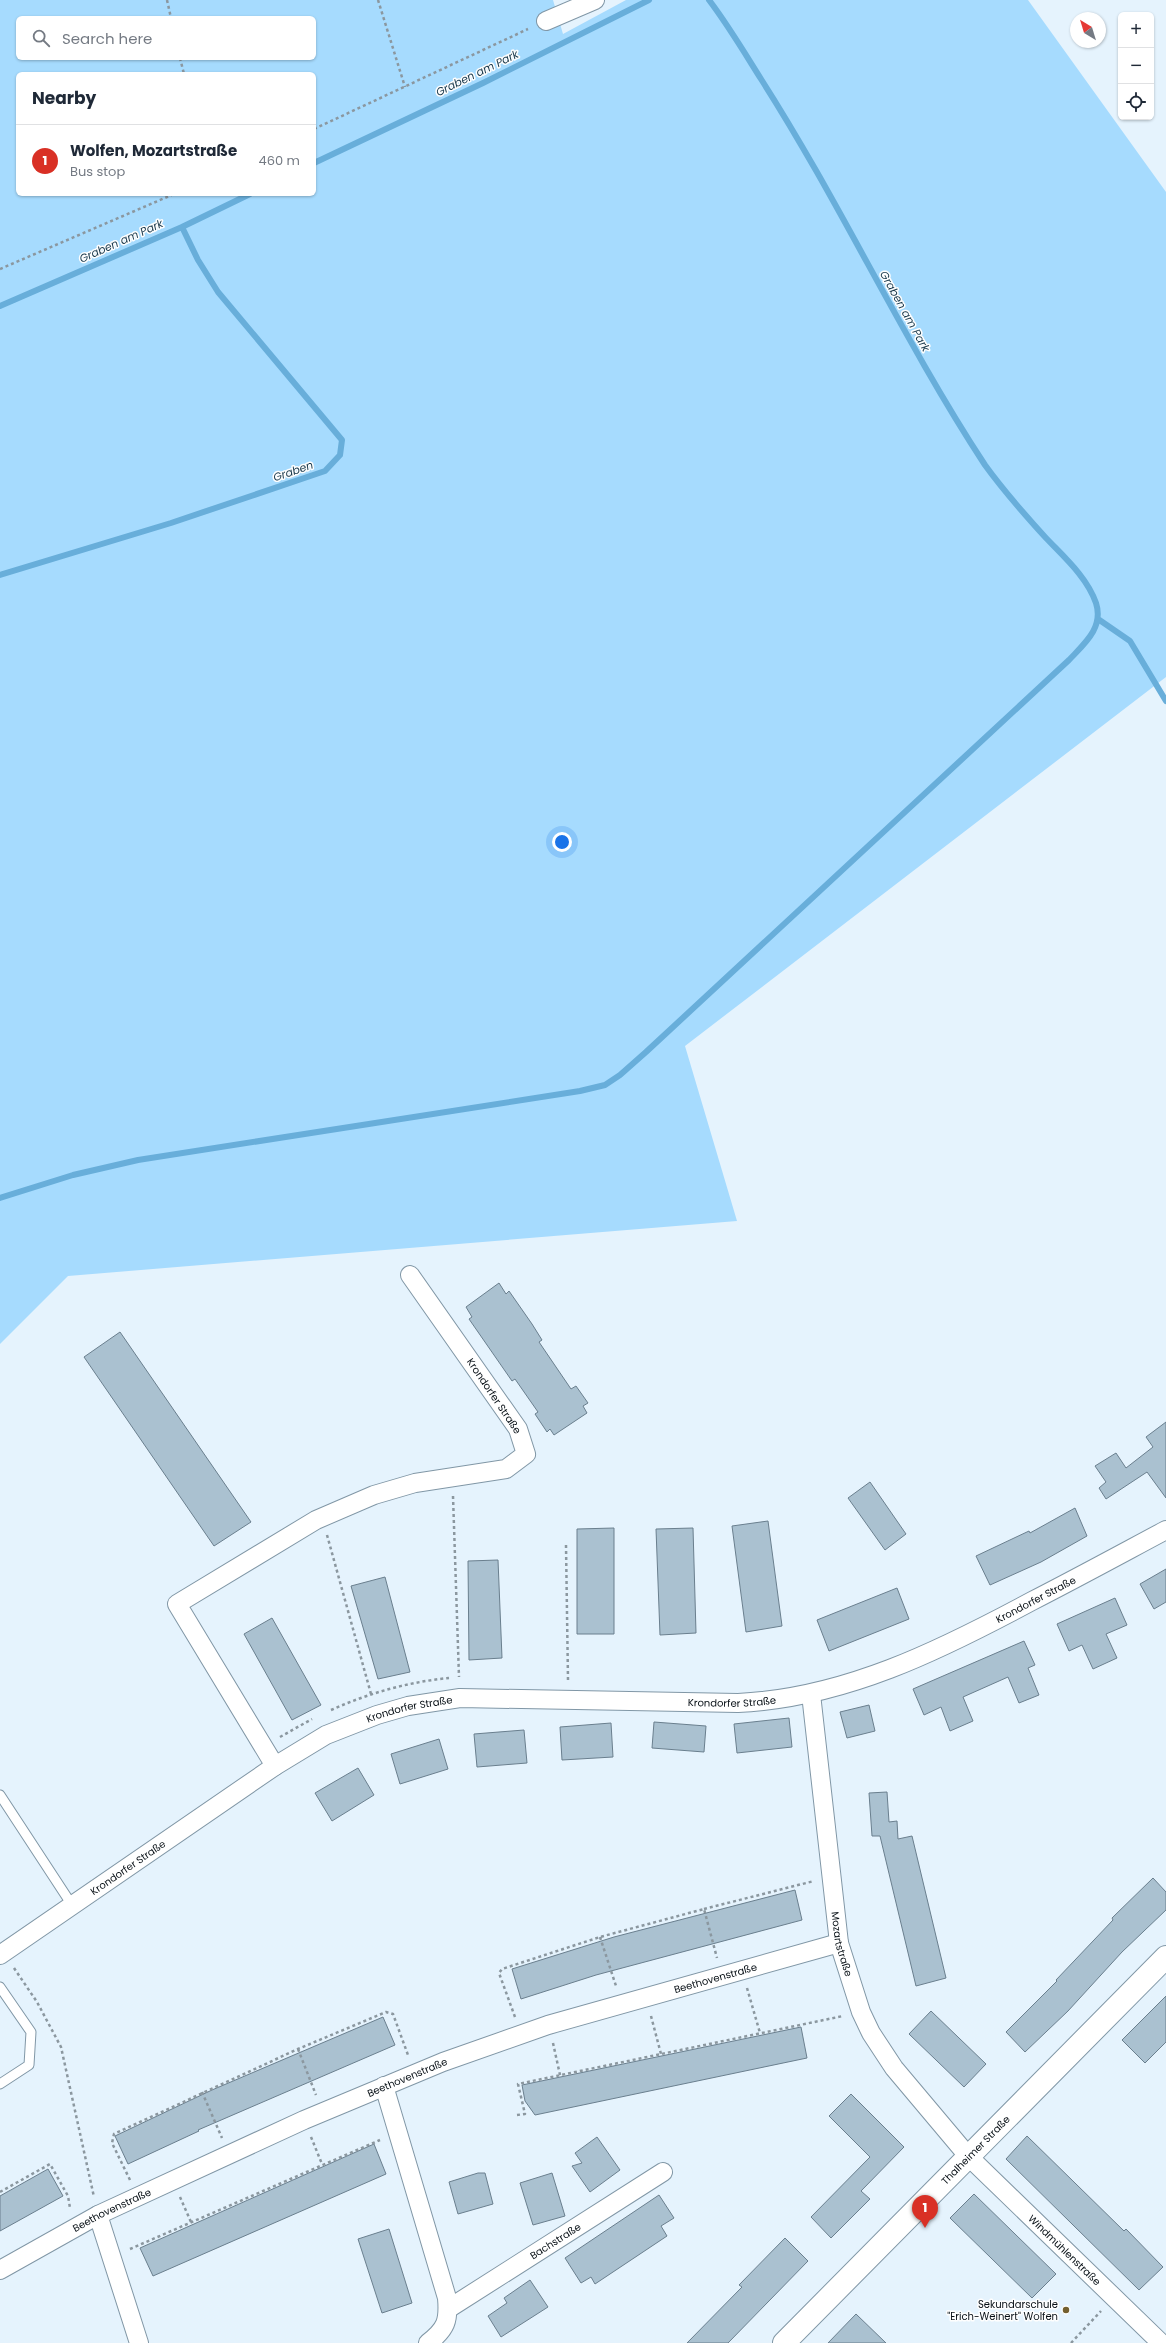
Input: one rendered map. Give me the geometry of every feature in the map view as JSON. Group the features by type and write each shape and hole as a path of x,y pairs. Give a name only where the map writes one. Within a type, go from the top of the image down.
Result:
{"street":[{"path":"546,21 595,0"},
{"name":"Krondorfer Straße","path":"275,1766 177,1604 322,1518 374,1495 415,1483 506,1469 526,1454 518,1429 410,1275"},
{"name":"Krondorfer Straße","path":"2,1954 275,1766 326,1736 377,1715 408,1706 460,1698 738,1703 762,1702 811,1694 866,1679 982,1628 1166,1530"},
{"name":"Mozartstraße","path":"811,1694 838,1943 861,2012 871,2033 894,2068 968,2156"},
{"name":"Beethovenstraße","path":"0,2270 98,2215 304,2120 414,2073 548,2025 646,1996 838,1943"},
{"name":"Thalheimer Straße","path":"784,2343 1166,1957"},
{"path":"384,2086 400,2135 447,2298 448,2309 442,2331 428,2343"},
{"name":"Windmühlenstraße","path":"968,2156 1161,2343"},
{"name":"Bachstraße","path":"448,2309 663,2172"},
{"path":"98,2215 139,2343"}],"lane":[{"path":"0,1795 72,1905"},
{"path":"0,1987 31,2032 29,2065 0,2084"}],"path":[{"path":"167,0 171,16"},
{"path":"378,0 405,88"},
{"path":"316,128 405,88 546,21"},
{"path":"180,60 184,72"},
{"path":"0,269 169,196"},
{"path":"452,1477 459,1677"},
{"path":"322,1518 371,1694"},
{"path":"566,1545 568,1701"},
{"path":"522,2034 499,1973 502,1969 600,1937 832,1877"},
{"path":"704,1909 722,1976"},
{"path":"600,1937 621,2004"},
{"path":"2,1954 37,2002 61,2047 98,2215"},
{"path":"742,1970 760,2033"},
{"path":"646,1996 661,2054"},
{"path":"138,2197 112,2143 114,2134 202,2092 386,2012 393,2014 414,2073"},
{"path":"517,2115 524,2114 518,2084 861,2012"},
{"path":"548,2025 560,2075"},
{"path":"298,2049 323,2112"},
{"path":"202,2092 230,2154"},
{"path":"304,2120 322,2164"},
{"path":"112,2258 123,2251 322,2164 375,2142 400,2135"},
{"path":"0,2192 50,2164 68,2196 74,2228"},
{"path":"173,2181 191,2222"},
{"path":"1070,2343 1114,2298"}],"shaded area":[{"path":"0,0 553,0 563,34 626,0 1028,0 1166,192 1166,677 685,1046 737,1221 68,1276 0,1344"}],"building":[{"path":"499,1283 506,1294 509,1291 532,1324 542,1340 539,1342 571,1389 576,1386 588,1403 583,1406 587,1413 554,1435 550,1429 547,1432 535,1414 538,1412 515,1379 512,1381 469,1319 472,1317 466,1307"},
{"path":"120,1332 251,1522 214,1546 84,1357"},
{"path":"1166,1422 1166,1498 1147,1472 1106,1499 1099,1488 1106,1482 1095,1466 1116,1453 1126,1468 1153,1447 1146,1437"},
{"path":"870,1482 906,1534 885,1550 848,1498"},
{"path":"1075,1508 1087,1536 1041,1562 990,1585 976,1556 1029,1531 1030,1533"},
{"path":"768,1521 782,1626 746,1632 732,1526"},
{"path":"614,1528 614,1634 577,1634 577,1529"},
{"path":"693,1528 696,1633 660,1635 656,1529"},
{"path":"498,1560 502,1658 469,1660 468,1561"},
{"path":"1166,1569 1166,1602 1154,1609 1140,1584"},
{"path":"385,1577 410,1672 378,1679 351,1586"},
{"path":"897,1588 909,1619 829,1651 817,1620"},
{"path":"1115,1598 1127,1625 1106,1634 1117,1658 1093,1669 1082,1645 1069,1651 1057,1624"},
{"path":"272,1618 321,1705 292,1720 244,1634"},
{"path":"1024,1641 1035,1665 1028,1668 1039,1695 1019,1703 1008,1677 963,1697 973,1721 950,1731 941,1707 924,1715 913,1689"},
{"path":"869,1705 875,1731 847,1738 840,1712"},
{"path":"789,1718 792,1747 737,1753 734,1724"},
{"path":"654,1722 706,1726 704,1752 652,1748"},
{"path":"611,1723 613,1757 562,1760 560,1727"},
{"path":"524,1730 527,1763 477,1767 474,1734"},
{"path":"439,1739 448,1769 400,1784 391,1754"},
{"path":"358,1768 374,1795 332,1821 315,1793"},
{"path":"887,1792 889,1822 897,1821 898,1839 912,1836 946,1978 916,1986 880,1836 872,1836 869,1793"},
{"path":"1153,1878 1166,1892 1166,1910 1122,1952 1068,2011 1025,2052 1006,2032 1057,1981 1056,1980 1113,1920 1112,1918"},
{"path":"795,1890 802,1920 596,1975 521,1999 512,1969 614,1937"},
{"path":"1166,1996 1166,2042 1145,2063 1122,2040"},
{"path":"931,2011 986,2064 964,2087 909,2034"},
{"path":"383,2017 395,2045 198,2130 199,2131 128,2164 115,2136 212,2090"},
{"path":"801,2027 807,2058 535,2115 525,2101 522,2085"},
{"path":"851,2094 904,2147 861,2191 870,2199 831,2238 811,2217 870,2157 829,2116"},
{"path":"1027,2136 1124,2231 1126,2229 1163,2267 1139,2290 1006,2159"},
{"path":"597,2137 620,2170 590,2192 572,2166 582,2163 575,2153"},
{"path":"374,2144 386,2174 153,2276 140,2248"},
{"path":"48,2169 63,2196 0,2231 0,2196"},
{"path":"478,2173 485,2173 493,2204 458,2214 449,2182"},
{"path":"552,2173 565,2216 533,2225 520,2183"},
{"path":"974,2194 1056,2274 1032,2298 950,2218"},
{"path":"659,2195 674,2218 661,2226 667,2236 595,2284 591,2277 581,2283 565,2258"},
{"path":"389,2229 412,2303 382,2313 358,2239"},
{"path":"785,2238 808,2261 728,2343 687,2343 742,2287 739,2285"},
{"path":"530,2280 548,2307 501,2337 488,2316 507,2303 504,2298"},
{"path":"856,2314 886,2343 828,2343"}],"waterway":[{"name":"Graben am Park","path":"316,162 483,83 649,0"},
{"path":"0,1198 73,1175 138,1160 580,1091 605,1085 620,1075 646,1052 1069,660 1091,635 1095,628 1098,612 1096,603 1087,585 1074,568 1014,502 985,465 927,370 790,126 736,39 709,0"},
{"name":"Graben am Park","path":"0,306 182,227 246,196"},
{"name":"Graben","path":"0,575 171,523 325,471 340,455 342,440 218,292 198,260 182,227"},
{"name":"Graben","path":"1098,619 1130,641 1166,701"}],"place":[{"name":"Wolfen, Mozartstraße","path":"925,2228"},
{"name":"Sekundarschule \"Erich-Weinert\" Wolfen","path":"1066,2310"}]}
